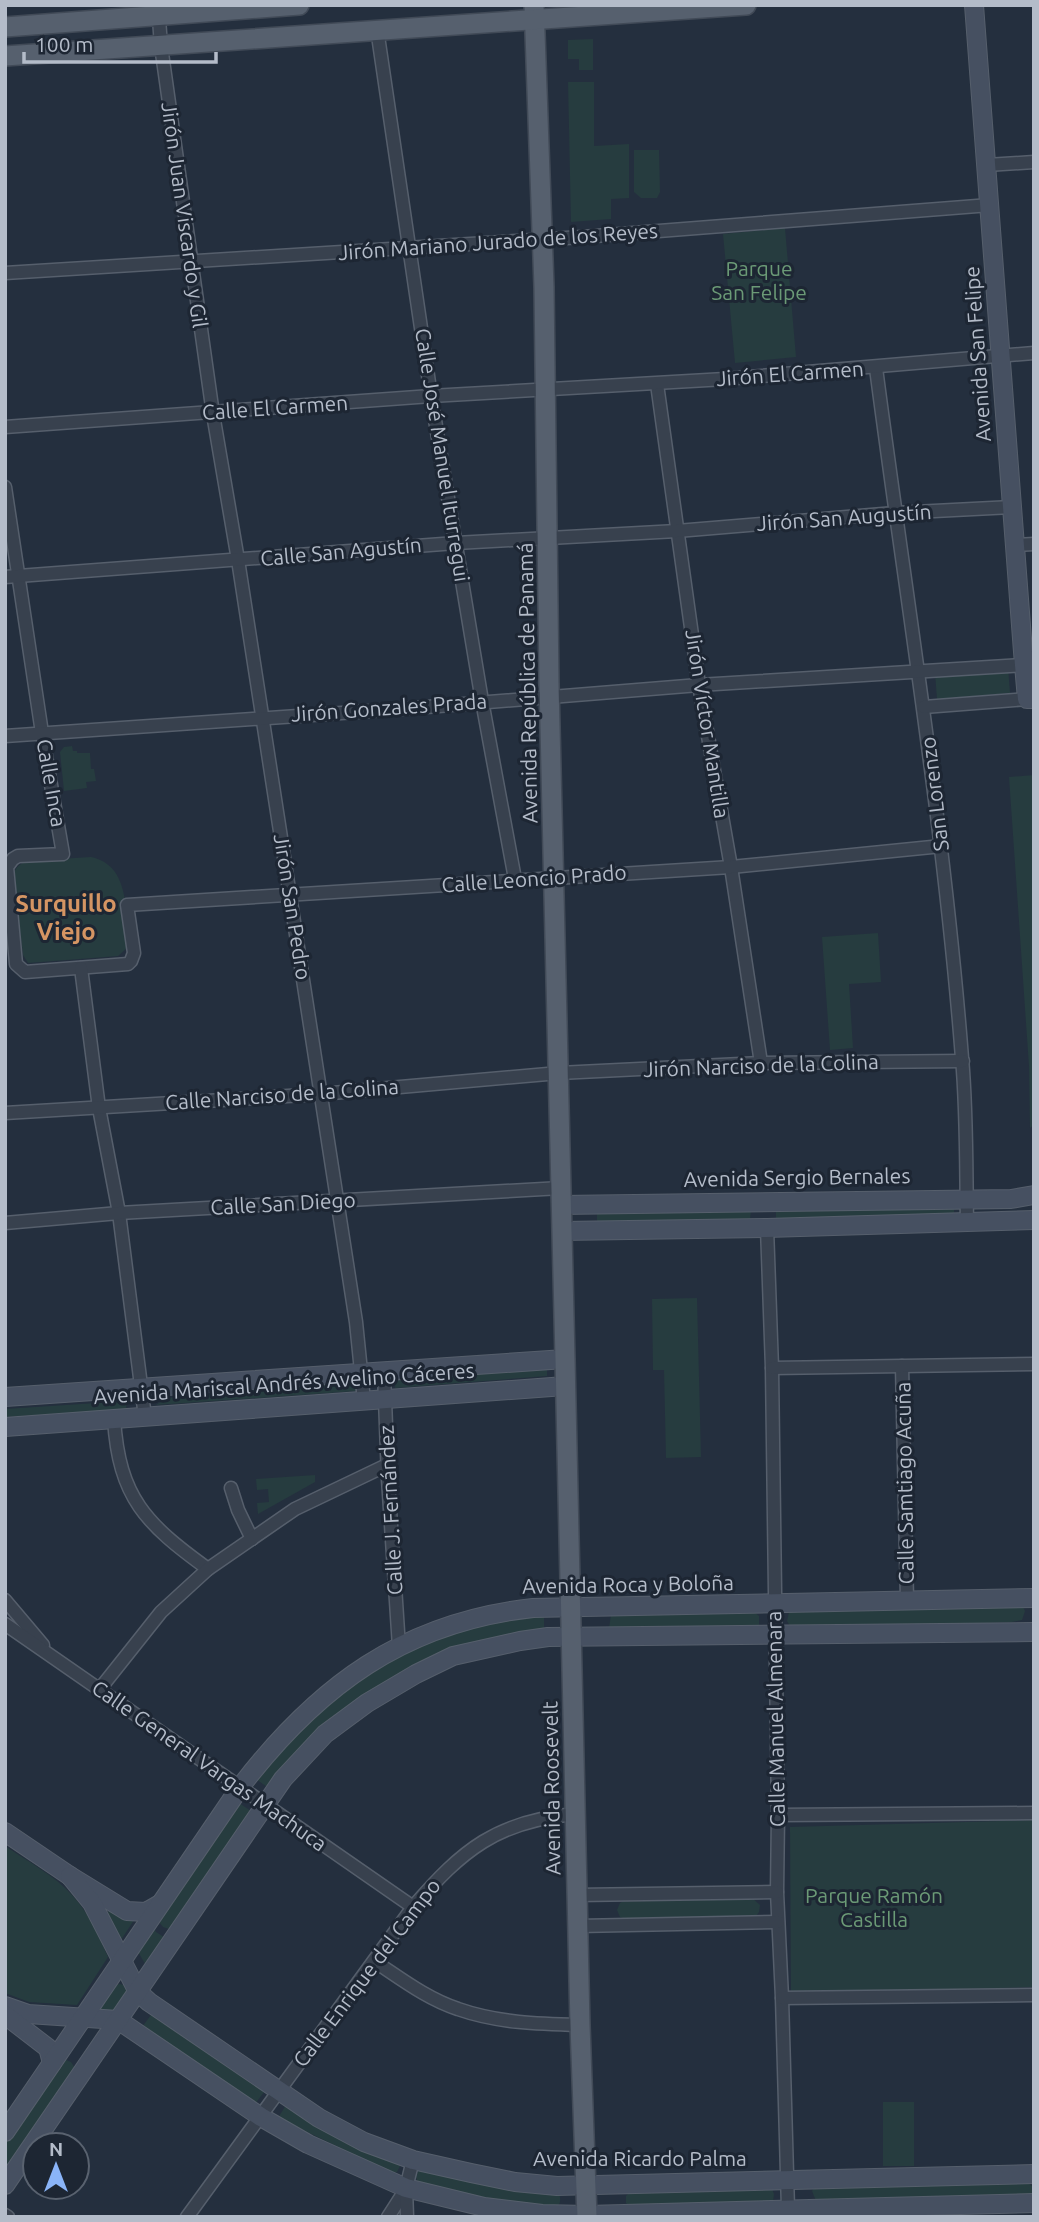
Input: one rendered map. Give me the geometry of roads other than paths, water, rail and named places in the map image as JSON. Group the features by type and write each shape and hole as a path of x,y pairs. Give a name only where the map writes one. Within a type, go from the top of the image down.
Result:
{"main road":[{"path":"5,27 158,10 299,5"},
{"path":"5,55 377,29 534,12 746,5"},
{"name":"Avenida San Felipe","path":"974,5 1024,665 1030,699"},
{"name":"Avenida República de Panamá","path":"534,12 546,389 565,1359"},
{"name":"Avenida Sergio Bernales","path":"561,1197 1012,1199 1034,1195"},
{"path":"562,1231 1034,1220"},
{"name":"Avenida Mariscal Andrés Avelino Cáceres","path":"5,1397 142,1390 565,1359"},
{"name":"Avenida Roosevelt","path":"565,1359 587,2216"},
{"name":"Avenida Mariscal Andrés Avelino Cáceres","path":"5,1427 565,1386"},
{"name":"Avenida Roca y Boloña","path":"5,2132 240,1786 269,1749 321,1698 362,1667 399,1647 444,1627 481,1616 571,1606 774,1605 1034,1598"},
{"path":"5,2185 283,1779 325,1734 367,1703 416,1674 453,1656 520,1641 572,1637 1034,1632"},
{"name":"Avenida Ricardo Palma","path":"5,1832 127,1911 146,1912 157,1909"},
{"name":"Avenida Ricardo Palma","path":"70,1876 92,1903 138,1992 318,2118 364,2142 413,2160 515,2182 587,2186 1034,2174"},
{"path":"157,1909 153,1920 161,1931 174,1932 181,1929"},
{"path":"5,2006 29,2014 118,2020 261,2117 308,2144 406,2188 484,2207 587,2216 1034,2203"},
{"path":"5,2015 48,2048 54,2061 62,2056 73,2060 80,2076"}],"street":[{"name":"Jirón Juan Viscardo y Gil","path":"158,10 213,414"},
{"name":"Calle José Manuel Iturregui","path":"377,29 431,396 515,879"},
{"path":"986,165 1034,162"},
{"name":"Jirón Mariano Jurado de los Reyes","path":"5,273 767,224 990,205"},
{"name":"Jirón El Carmen","path":"546,389 876,368 1034,353"},
{"name":"San Lorenzo","path":"876,368 942,846 963,1061 967,1223"},
{"name":"Jirón Víctor Mantilla","path":"657,384 699,685 731,867 761,1063"},
{"name":"Calle El Carmen","path":"5,427 546,389"},
{"name":"Jirón San Pedro","path":"213,414 338,1201 356,1322 364,1401"},
{"name":"Calle Inca","path":"5,487 63,853 18,856 9,863 6,873 8,916 16,964 20,970 30,972 128,964 134,953 127,905"},
{"name":"Jirón San Augustín","path":"677,531 895,513 1012,507"},
{"name":"Calle San Agustín","path":"5,578 456,543 677,531"},
{"path":"1015,545 1034,544"},
{"name":"Jirón Gonzales Prada","path":"5,736 699,685 1024,665"},
{"path":"924,707 1030,699"},
{"name":"Calle Leoncio Prado","path":"127,905 731,867 942,846"},
{"path":"81,968 99,1108 119,1213 145,1417"},
{"name":"Jirón Narciso de la Colina","path":"559,1073 761,1063 963,1061"},
{"name":"Calle Narciso de la Colina","path":"5,1113 321,1094 559,1073"},
{"name":"Calle San Diego","path":"5,1223 119,1213 338,1201 561,1197"},
{"name":"Calle Manuel Almenara","path":"767,1228 772,1368 777,1892 788,2210"},
{"path":"772,1368 1034,1364"},
{"name":"Calle Samtiago Acuña","path":"902,1366 907,1600"},
{"name":"Calle J. Fernández","path":"384,1373 399,1647"},
{"path":"114,1419 122,1475 137,1505 153,1526 208,1569"},
{"path":"99,1690 161,1612 208,1569 295,1509 387,1465"},
{"path":"368,1473 388,1479"},
{"path":"231,1488 252,1539"},
{"path":"5,1600 54,1658"},
{"name":"Calle General Vargas Machuca","path":"5,1624 413,1907"},
{"path":"778,1815 1034,1813"},
{"name":"Calle Enrique del Campo","path":"187,2217 413,1907 444,1871 475,1846 498,1832 549,1816 575,1814"},
{"path":"577,1895 777,1892"},
{"path":"578,1926 778,1922"},
{"path":"374,1961 424,1993 456,2009 504,2020 580,2025"},
{"path":"782,1998 1034,1995"},
{"path":"407,2217 406,2188 413,2160"},
{"path":"388,2217 406,2188"}],"district":[{"name":"Surquillo Viejo","path":"66,918"}],"park label":[{"name":"Parque San Felipe","path":"759,281"},
{"name":"Parque Ramón Castilla","path":"874,1908"}]}
